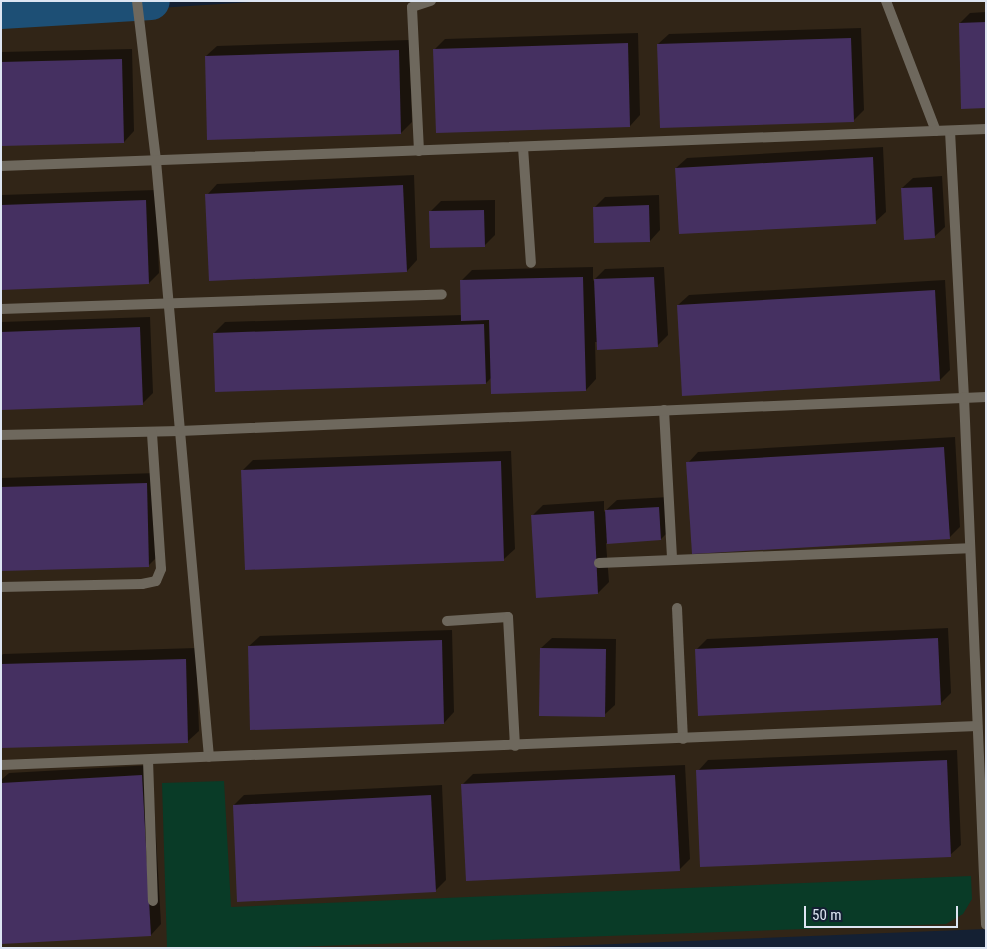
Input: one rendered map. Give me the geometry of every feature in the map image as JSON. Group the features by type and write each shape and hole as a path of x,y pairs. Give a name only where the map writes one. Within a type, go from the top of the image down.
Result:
{"lane":[{"path":"137,1 156,161 209,756"},
{"path":"419,151 412,7 431,1"},
{"path":"886,1 936,131"},
{"path":"1,166 986,129"},
{"path":"950,131 964,398 986,926"},
{"path":"523,147 531,263"},
{"path":"1,308 442,294"},
{"path":"1,435 152,432 986,396"},
{"path":"664,410 672,560"},
{"path":"1,587 142,584 156,581 161,569 152,432"},
{"path":"599,563 969,548"},
{"path":"677,608 683,739"},
{"path":"446,621 508,617 515,746"},
{"path":"1,765 515,746 977,726"},
{"path":"148,760 153,901"}],"shaded area":[{"path":"269,1 986,1 986,929 515,948 1,948 1,18"}],"green space":[{"path":"224,781 231,907 971,876 972,899 963,914 946,924 265,948 167,948 162,783"}],"building":[{"path":"986,22 986,108 961,109 959,23"},
{"path":"851,38 854,122 660,128 657,44"},
{"path":"628,43 630,127 436,133 433,49"},
{"path":"399,50 401,134 207,140 205,56"},
{"path":"122,59 124,143 1,146 1,62"},
{"path":"873,157 876,224 679,234 675,168"},
{"path":"403,185 407,272 209,281 205,194"},
{"path":"932,187 935,238 904,240 901,188"},
{"path":"146,200 149,284 1,290 1,205"},
{"path":"649,205 650,242 594,243 593,207"},
{"path":"484,210 485,247 430,248 429,211"},
{"path":"583,277 586,391 491,394 489,320 461,321 460,280"},
{"path":"654,277 658,347 597,350 594,279"},
{"path":"935,290 940,381 682,396 677,305"},
{"path":"484,324 486,384 215,392 213,333"},
{"path":"140,327 143,405 1,410 1,332"},
{"path":"944,447 950,539 692,554 686,462"},
{"path":"501,461 504,561 245,570 241,470"},
{"path":"147,483 149,567 1,571 1,487"},
{"path":"659,507 661,540 607,544 605,510"},
{"path":"594,511 598,594 536,598 531,515"},
{"path":"938,638 941,705 698,716 695,649"},
{"path":"442,640 444,724 250,730 248,646"},
{"path":"540,648 606,649 605,717 539,716"},
{"path":"186,659 188,743 1,748 1,664"},
{"path":"947,760 951,857 700,867 696,770"},
{"path":"142,775 151,936 1,944 1,783"},
{"path":"675,775 680,871 466,881 461,784"},
{"path":"431,795 436,892 237,902 233,805"}],"waterway":[{"path":"1,10 151,1"}]}
